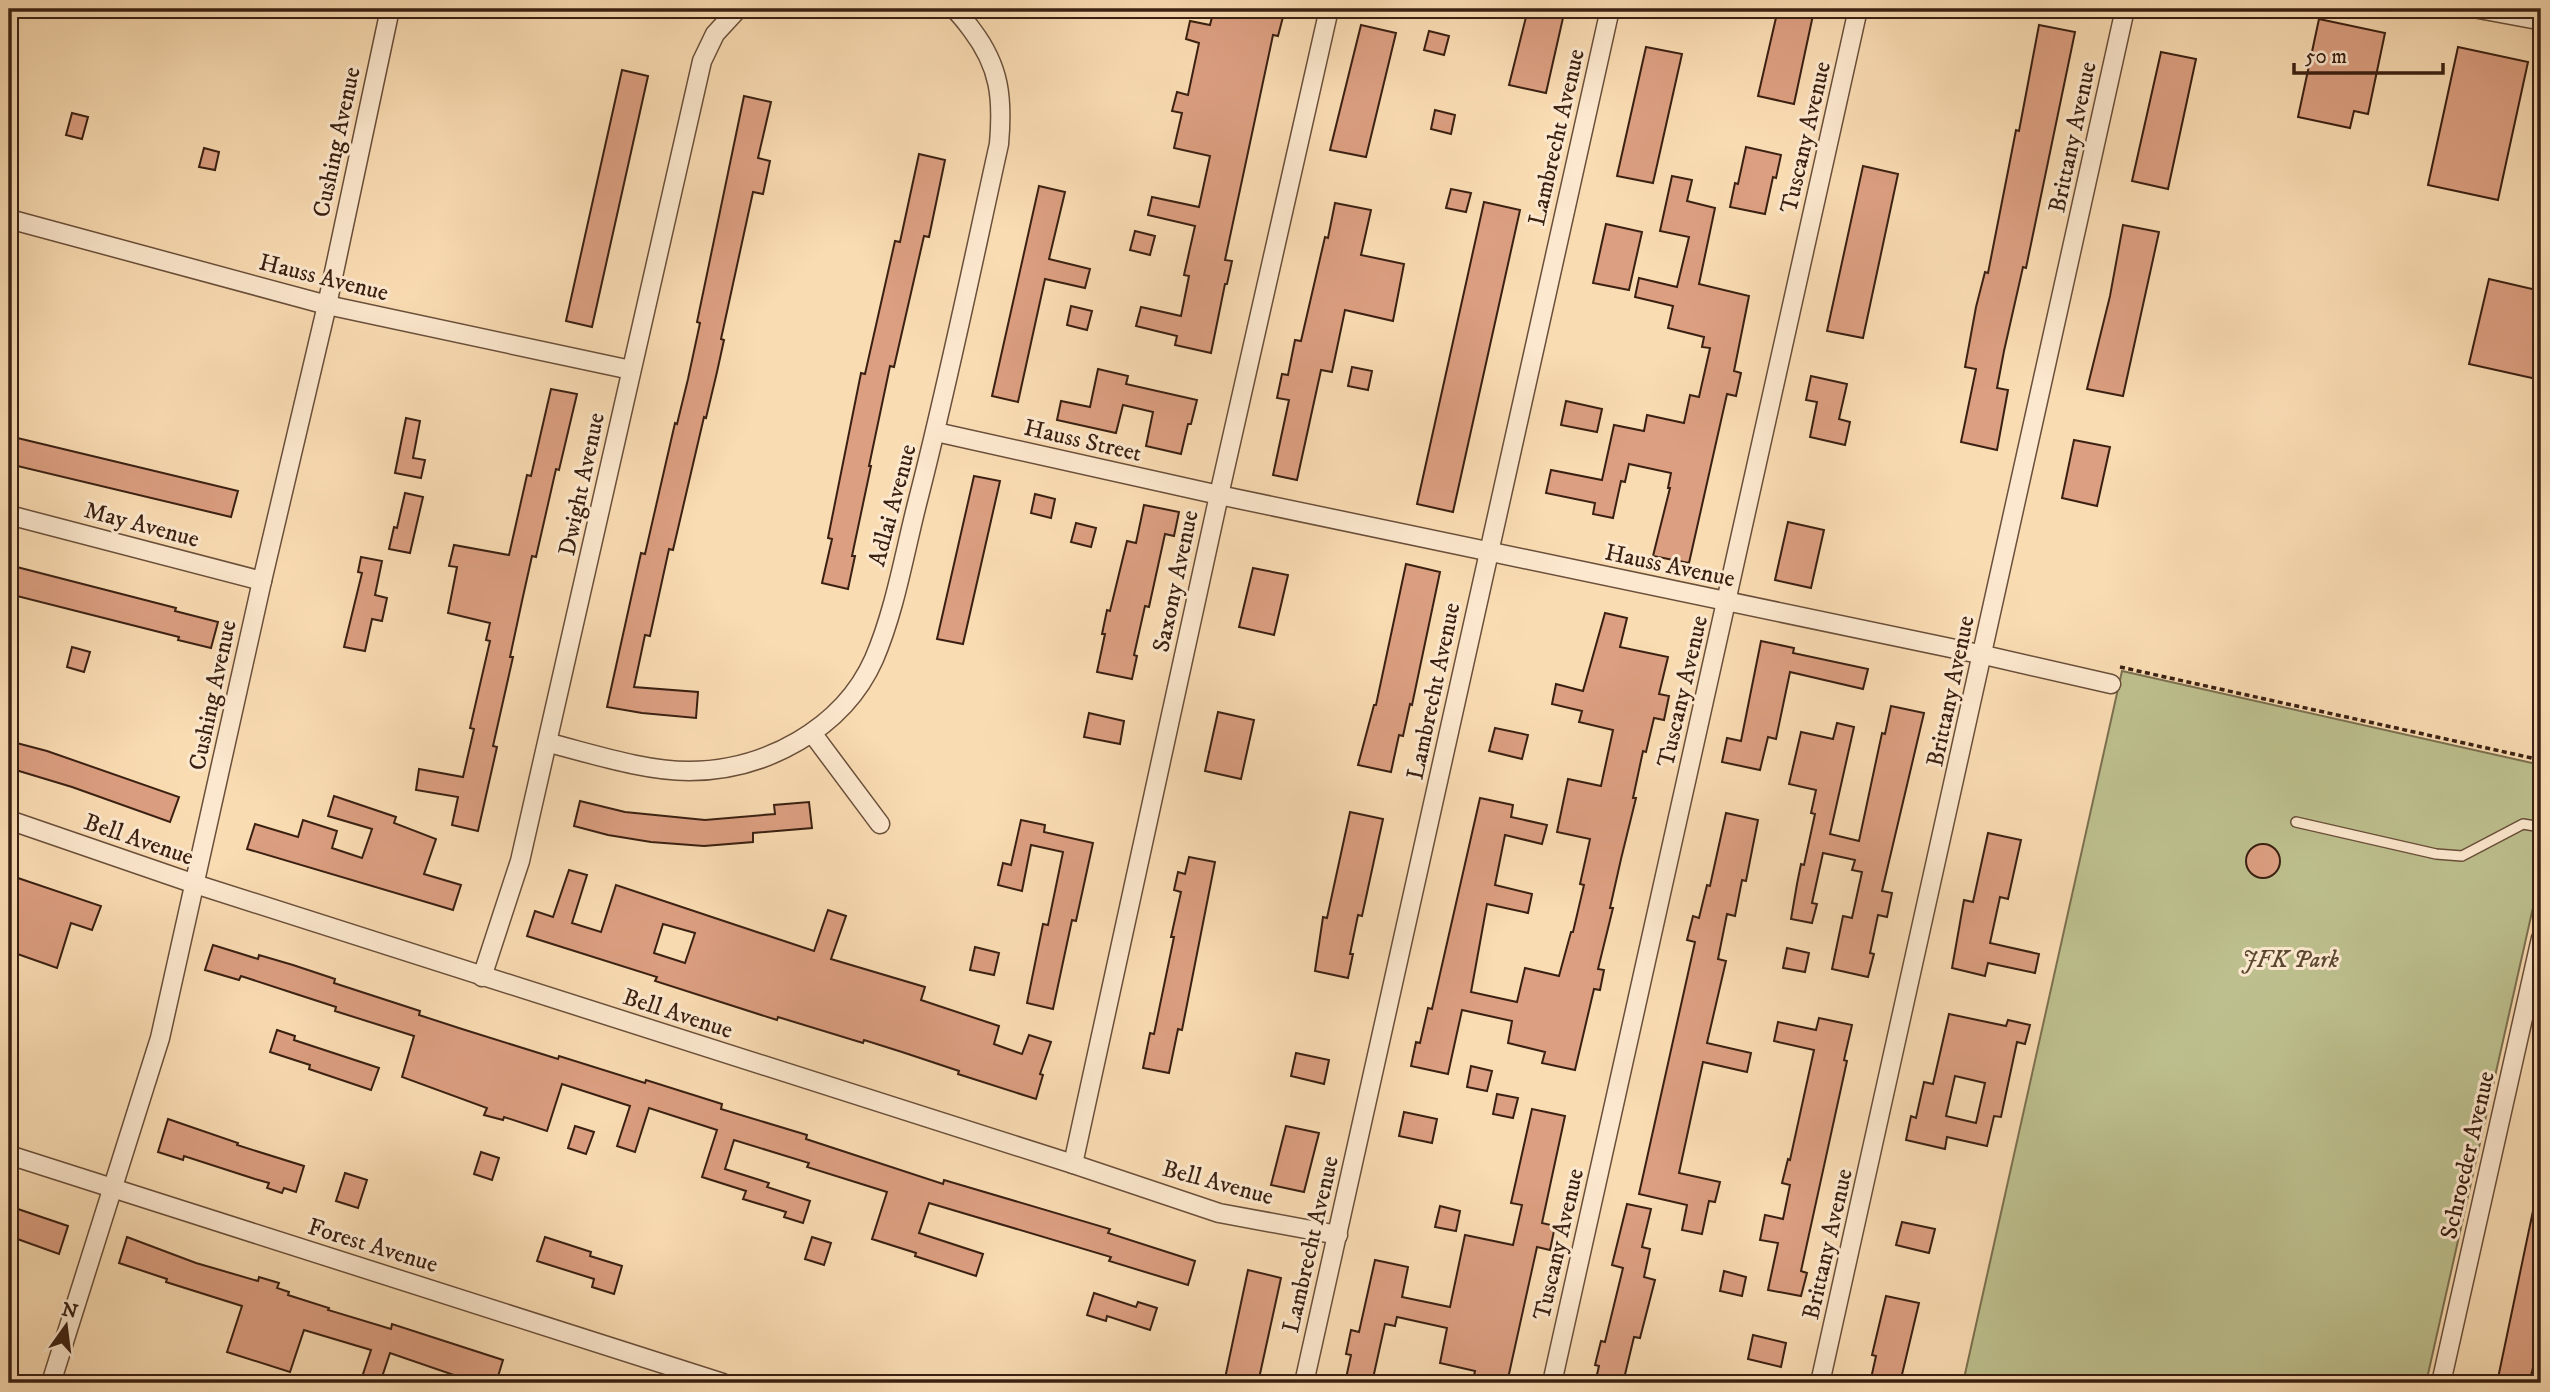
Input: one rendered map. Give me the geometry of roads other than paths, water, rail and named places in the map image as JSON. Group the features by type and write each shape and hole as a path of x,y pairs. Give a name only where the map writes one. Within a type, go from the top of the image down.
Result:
{"street":[{"name":"Dwight Avenue","path":"482,977 520,861 549,743 702,61 715,34 738,9"},
{"name":"Adlai Avenue","path":"549,743 620,761 688,771 716,769 772,754 812,733 838,713 859,688 874,658 889,612 936,432 999,144 1000,95 991,58 954,9"},
{"name":"Saxony Avenue","path":"1073,1164 1219,495 1329,9"},
{"name":"Lambrecht Avenue","path":"1304,1383 1610,9"},
{"name":"Tuscany Avenue","path":"1552,1383 1858,9"},
{"name":"Brittany Avenue","path":"1820,1383 1984,655 2125,9"},
{"name":"Cushing Avenue","path":"51,1383 160,1038 327,305 383,10"},
{"name":"Hauss Avenue","path":"9,219 327,305 631,370"},
{"name":"Hauss Street","path":"936,432 1219,495"},
{"name":"Hauss Avenue","path":"1219,495 2111,684"},
{"name":"May Avenue","path":"9,514 262,581"},
{"path":"812,733 880,824"},
{"name":"Bell Avenue","path":"9,820 195,884 1219,1213 1338,1234"},
{"name":"Schroeder Avenue","path":"2441,1383 2541,938"},
{"name":"Forest Avenue","path":"9,1155 723,1383"}],"lane":[{"path":"2456,9 2541,25"},
{"path":"2296,822 2437,854 2462,856 2523,824 2541,827"}],"park label":[{"name":"JFK Park","path":"2290,959"}]}
